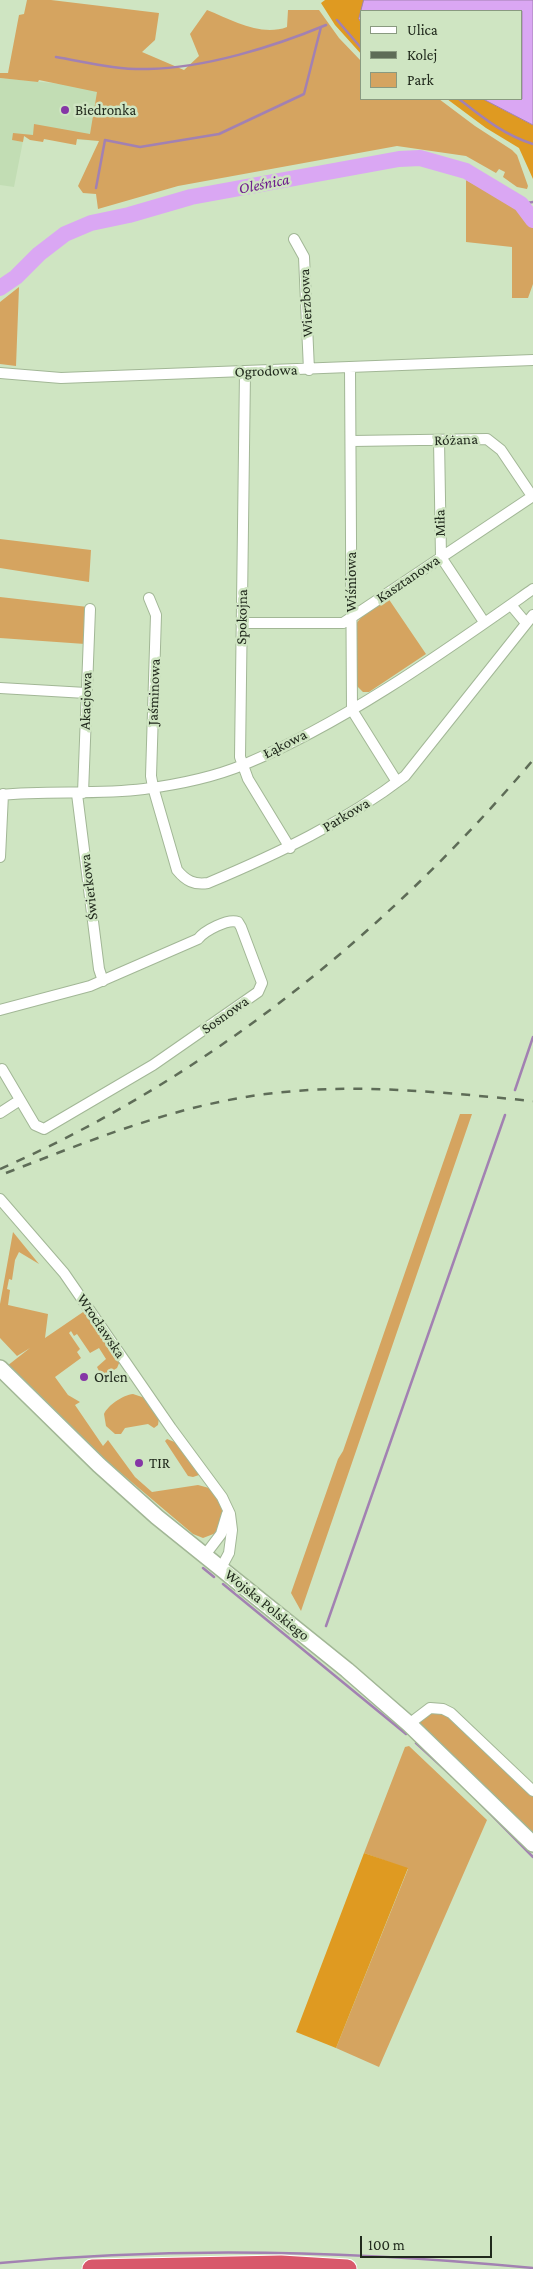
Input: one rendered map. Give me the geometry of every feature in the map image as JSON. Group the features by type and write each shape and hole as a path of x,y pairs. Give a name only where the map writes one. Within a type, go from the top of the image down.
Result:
{"highway":[{"path":"92,2269 281,2266 347,2269"}],"main road":[{"name":"Wojska Polskiego","path":"0,1368 99,1465 205,1555 347,1670 409,1724 533,1844"}],"street":[{"name":"Wierzbowa","path":"294,239 304,257 309,370"},
{"name":"Ogrodowa","path":"0,373 61,378 533,360"},
{"name":"Wiśniowa","path":"350,368 352,441 352,710"},
{"name":"Spokojna","path":"245,372 240,751 242,765 248,779 290,848"},
{"name":"Różana","path":"352,441 486,439 496,444 532,496"},
{"name":"Miła","path":"439,440 441,557 484,622"},
{"name":"Kasztanowa","path":"241,623 343,623 532,496"},
{"name":"Łąkowa","path":"2,795 80,793 153,787 242,765 352,710 533,589"},
{"name":"Jaśminowa","path":"149,598 156,615 151,776 153,787"},
{"path":"510,604 526,623"},
{"name":"Akacjowa","path":"80,793 90,609"},
{"name":"Parkowa","path":"153,787 177,870 190,882 198,885 208,884 290,848 405,776 533,614"},
{"path":"0,688 86,693"},
{"path":"352,710 397,782"},
{"name":"Świerkowa","path":"80,793 99,968 103,981"},
{"path":"0,857 2,795"},
{"name":"Sosnowa","path":"0,1010 103,981 234,921 238,922 262,983 258,992 153,1065 44,1129 35,1125 2,1069"},
{"path":"0,1113 20,1100"},
{"name":"Wrocławska","path":"0,1199 82,1296 228,1508 232,1519 231,1542 229,1553 221,1568"},
{"path":"205,1555 223,1530 228,1508"},
{"path":"409,1724 430,1708 443,1709 451,1713 533,1791"}],"shaded area":[{"path":"325,0 364,0 359,19 360,53 335,25 321,3"},
{"path":"364,0 533,0 533,125 485,100 523,100 523,10 361,10"},
{"path":"0,78 104,88 99,141 24,136 14,187 0,185"},
{"path":"448,100 485,100 533,125 533,179 519,148 486,128"},
{"path":"364,1853 408,1868 336,2048 296,2032"}],"green space":[{"path":"27,0 51,0 159,13 155,40 142,52 184,70 199,56 190,34 207,10 257,29 277,30 287,27 288,10 319,10 339,38 360,60 360,100 440,100 517,155 528,186 527,189 517,187 503,177 505,172 499,169 496,173 466,156 397,146 178,186 98,209 96,194 83,193 78,186 99,141 77,139 76,145 44,139 43,142 30,140 24,136 23,142 12,140 13,133 33,135 34,124 90,134 97,92 39,80 38,82 0,78 0,73 8,73 19,15 24,14"},
{"path":"466,180 523,213 533,227 533,284 528,298 512,298 512,247 466,242"},
{"path":"19,287 16,366 0,364 0,302"},
{"path":"0,539 91,550 89,582 0,568"},
{"path":"0,597 88,607 85,644 0,638"},
{"path":"388,598 426,654 369,692 363,692 356,685 356,624 362,616"},
{"path":"460,1114 472,1114 301,1611 291,1593 338,1459 343,1451"},
{"path":"13,1232 39,1264 19,1252 15,1260 12,1280 9,1279 7,1289 10,1290 8,1305 48,1314 45,1338 86,1310 120,1361 117,1368 104,1376 101,1375 97,1367 106,1359 99,1348 90,1353 77,1334 74,1336 71,1331 69,1333 80,1349 77,1352 81,1358 55,1377 68,1395 80,1402 75,1405 103,1446 108,1440 135,1477 152,1492 198,1485 209,1488 222,1509 222,1520 216,1533 203,1538 193,1534 69,1429 7,1366 30,1348 17,1356 0,1338 0,1304"},
{"path":"133,1394 145,1398 159,1418 158,1425 154,1428 148,1424 125,1428 121,1434 115,1434 106,1426 104,1414 116,1401"},
{"path":"167,1439 177,1443 199,1475 188,1476 165,1441"},
{"path":"433,1711 448,1716 533,1794 533,1837 422,1728 419,1721"},
{"path":"409,1746 487,1820 379,2067 336,2048 408,1869 364,1853 405,1747"}],"waterway":[{"path":"337,20 360,47"},
{"path":"56,57 125,68 170,68 238,55 284,41 326,25"},
{"path":"96,188 105,140 140,147 219,134 304,94 321,27"},
{"path":"460,100 503,131 533,144"},
{"name":"Oleśnica","path":"0,288 16,277 39,254 65,234 91,223 129,215 191,197 399,159 420,158 466,171 521,204 533,220"},
{"path":"521,204 533,202"},
{"path":"515,1090 533,1037"},
{"path":"326,1626 505,1115"},
{"path":"203,1568 214,1577"},
{"path":"223,1584 406,1734"},
{"path":"416,1743 452,1776"},
{"path":"480,1803 533,1857"},
{"path":"0,2263 133,2254 267,2253 334,2254 533,2268"}],"railway":[{"path":"0,1169 76,1133 150,1091 221,1045 290,995 355,941 418,883 477,823 533,760"},
{"path":"6,1173 138,1124 206,1105 275,1093 307,1090 372,1089 436,1092 533,1101"}],"place":[{"name":"Biedronka","path":"65,110"},
{"name":"Orlen","path":"84,1377"},
{"name":"TIR","path":"139,1463"}]}
